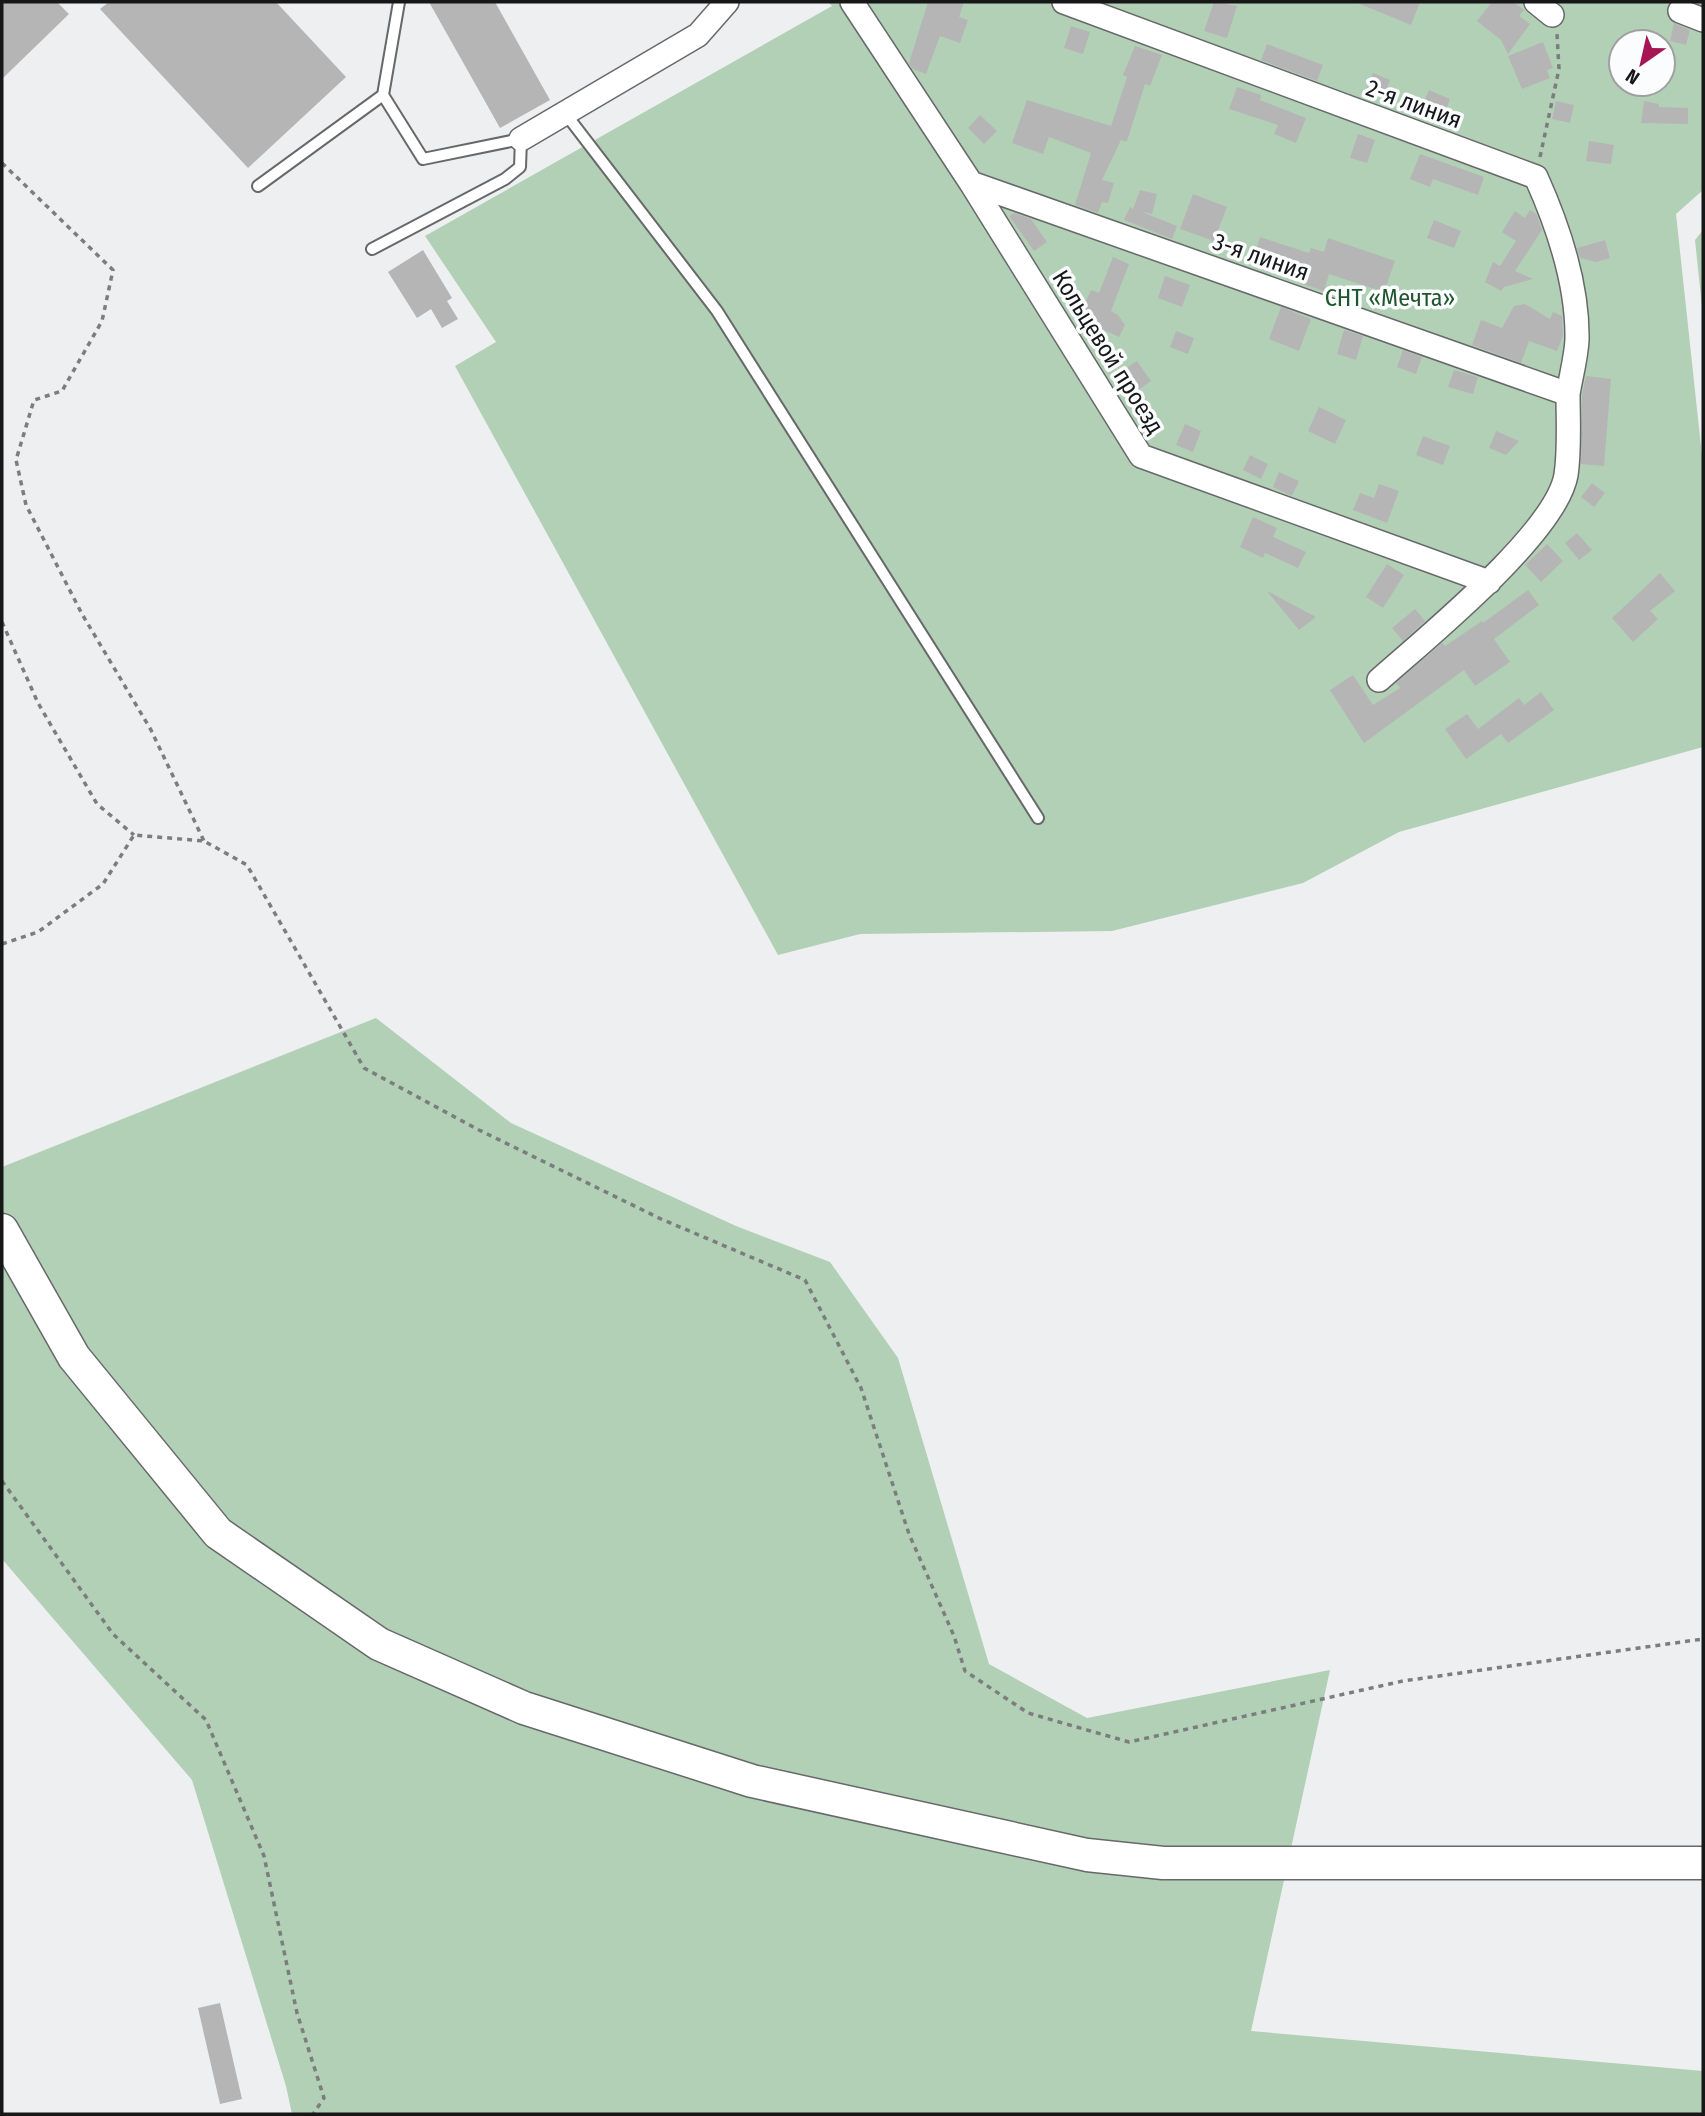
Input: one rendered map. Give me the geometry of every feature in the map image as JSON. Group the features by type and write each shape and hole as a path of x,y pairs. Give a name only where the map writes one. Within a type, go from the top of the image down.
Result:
{"street":[{"path":"521,139 698,35 727,2"},
{"name":"Кольцевой проезд","path":"852,2 971,183 1141,456 1489,582"},
{"name":"2-я линия","path":"1064,2 1535,177"},
{"path":"1680,12 1703,20"},
{"path":"1380,680 1489,582 1553,506 1566,476 1568,394 1577,340 1563,247 1535,177"},
{"name":"3-я линия","path":"971,183 1568,394"},
{"path":"2,1230 74,1357 218,1532 379,1644 524,1707 752,1782 1087,1855 1163,1863 1703,1863"}],"lane":[{"path":"372,249 505,179 520,167 521,139 423,159 383,95 400,2"},
{"path":"258,186 383,95"},
{"path":"565,113 717,311 1038,818"}],"path":[{"path":"1535,177 1559,69 1558,34 1544,8"},
{"path":"2,163 113,270 103,321 62,391 34,400 16,460 26,505 82,614 151,730 204,841"},
{"path":"2,622 38,703 97,804 134,835 204,841 247,865 364,1068 477,1129 661,1219 805,1280 861,1388 909,1534 954,1636 965,1671 1028,1713 1129,1742 1403,1681 1703,1639"},
{"path":"2,944 38,932 103,884 134,835"},
{"path":"2,1481 113,1634 206,1720 264,1856 297,2013 324,2098 313,2114"}],"green space":[{"name":"СНТ «Мечта»","path":"828,2 1703,2 1703,190 1676,214 1703,465 1703,747 1399,832 1303,883 1112,931 860,934 778,955 455,366 496,342 425,236 832,6"},
{"path":"1703,230 1703,316 1695,240"},
{"path":"376,1018 511,1123 736,1226 830,1262 898,1358 989,1664 1087,1718 1330,1670 1251,2031 1703,2071 1703,2114 292,2114 286,2086 192,1780 2,1559 2,1167"}],"building":[{"path":"2,2 57,2 69,14 2,79"},
{"path":"109,2 276,2 346,77 248,168 100,9"},
{"path":"429,2 495,2 550,100 500,128"},
{"path":"928,2 964,2 959,17 968,20 960,43 940,36 926,74 913,69 909,63"},
{"path":"1214,2 1237,6 1227,38 1204,31"},
{"path":"1355,2 1420,2 1411,25"},
{"path":"1492,2 1513,2 1524,10 1519,16 1530,24 1508,54 1501,40 1477,21"},
{"path":"1674,23 1690,30 1686,45 1677,43 1677,28 1673,28"},
{"path":"1071,26 1090,32 1083,54 1064,48"},
{"path":"1543,42 1553,68 1547,70 1550,78 1522,89 1508,56"},
{"path":"1267,44 1323,65 1317,81 1261,60"},
{"path":"1135,46 1162,55 1150,86 1145,84 1128,138 1126,142 1121,140 1102,180 1114,183 1108,203 1102,202 1098,213 1075,205 1091,153 1049,137 1043,154 1012,143 1027,100 1111,126 1127,77 1123,75"},
{"path":"1373,73 1390,80 1384,96 1366,89"},
{"path":"1237,87 1261,95 1260,100 1306,118 1296,143 1274,134 1278,125 1229,109"},
{"path":"1429,90 1450,99 1444,115 1422,106"},
{"path":"1556,101 1574,105 1570,123 1552,119"},
{"path":"1644,101 1659,104 1659,107 1688,108 1688,124 1641,123"},
{"path":"980,115 997,131 984,144 968,128"},
{"path":"1358,134 1375,140 1367,163 1350,158"},
{"path":"1589,141 1614,145 1611,164 1586,161"},
{"path":"1420,154 1484,177 1478,195 1433,179 1430,187 1410,179"},
{"path":"1140,190 1157,194 1152,214 1142,212 1177,226 1172,239 1124,220 1130,207 1133,209"},
{"path":"1193,194 1227,207 1214,241 1180,229"},
{"path":"1530,210 1537,215 1542,230 1515,271 1533,279 1504,287 1501,291 1485,282 1493,262 1500,266 1516,241 1502,232 1515,211 1525,218"},
{"path":"1014,213 1031,219 1047,242 1034,251 1009,216"},
{"path":"1434,220 1461,231 1454,248 1427,238"},
{"path":"1260,237 1309,253 1311,248 1324,252 1328,238 1395,261 1384,292 1329,274 1324,291 1299,283 1303,273 1254,257"},
{"path":"1605,240 1610,258 1596,262 1580,258 1577,248"},
{"path":"423,250 452,298 447,301 458,319 442,328 431,309 417,318 388,272"},
{"path":"1113,257 1129,264 1111,311 1118,315 1125,325 1119,337 1078,318 1091,290 1099,293"},
{"path":"1165,276 1190,285 1182,307 1158,298"},
{"path":"1525,304 1550,319 1553,312 1562,316 1563,336 1557,351 1529,341 1521,363 1472,345 1481,320 1502,328 1514,306"},
{"path":"1281,307 1311,319 1299,351 1269,339"},
{"path":"1344,330 1363,336 1356,360 1337,354"},
{"path":"1176,331 1194,338 1188,354 1170,347"},
{"path":"1403,350 1422,357 1416,374 1397,367"},
{"path":"1137,361 1151,381 1134,393 1120,372"},
{"path":"1454,370 1478,377 1473,394 1448,387"},
{"path":"1586,376 1611,379 1604,466 1581,464 1582,395"},
{"path":"1319,407 1346,420 1335,444 1308,431"},
{"path":"1185,424 1201,431 1193,452 1176,445"},
{"path":"1496,431 1519,441 1506,455 1489,448"},
{"path":"1423,436 1450,446 1443,465 1416,455"},
{"path":"1250,455 1268,464 1261,479 1243,470"},
{"path":"1279,472 1299,481 1292,496 1273,487"},
{"path":"1592,483 1605,493 1594,507 1581,497"},
{"path":"1379,484 1399,491 1387,523 1353,510 1360,493 1374,498"},
{"path":"1253,517 1277,528 1273,537 1306,552 1298,568 1265,553 1263,558 1240,547"},
{"path":"1577,533 1592,550 1579,560 1565,543"},
{"path":"1547,544 1563,561 1541,582 1525,565"},
{"path":"1387,564 1404,575 1383,608 1366,597"},
{"path":"1660,573 1675,591 1650,611 1658,619 1633,642 1612,618"},
{"path":"1528,590 1539,605 1494,639 1510,662 1475,686 1464,670 1364,743 1330,690 1353,675 1373,705 1400,688 1396,683 1442,643 1445,646 1482,621 1483,623"},
{"path":"1267,591 1316,617 1299,630"},
{"path":"1415,609 1425,621 1403,641 1392,628"},
{"path":"1541,692 1554,710 1508,743 1501,734 1466,759 1445,729 1467,714 1478,729 1519,698 1524,705"},
{"path":"220,2003 242,2099 220,2104 198,2008"}]}
